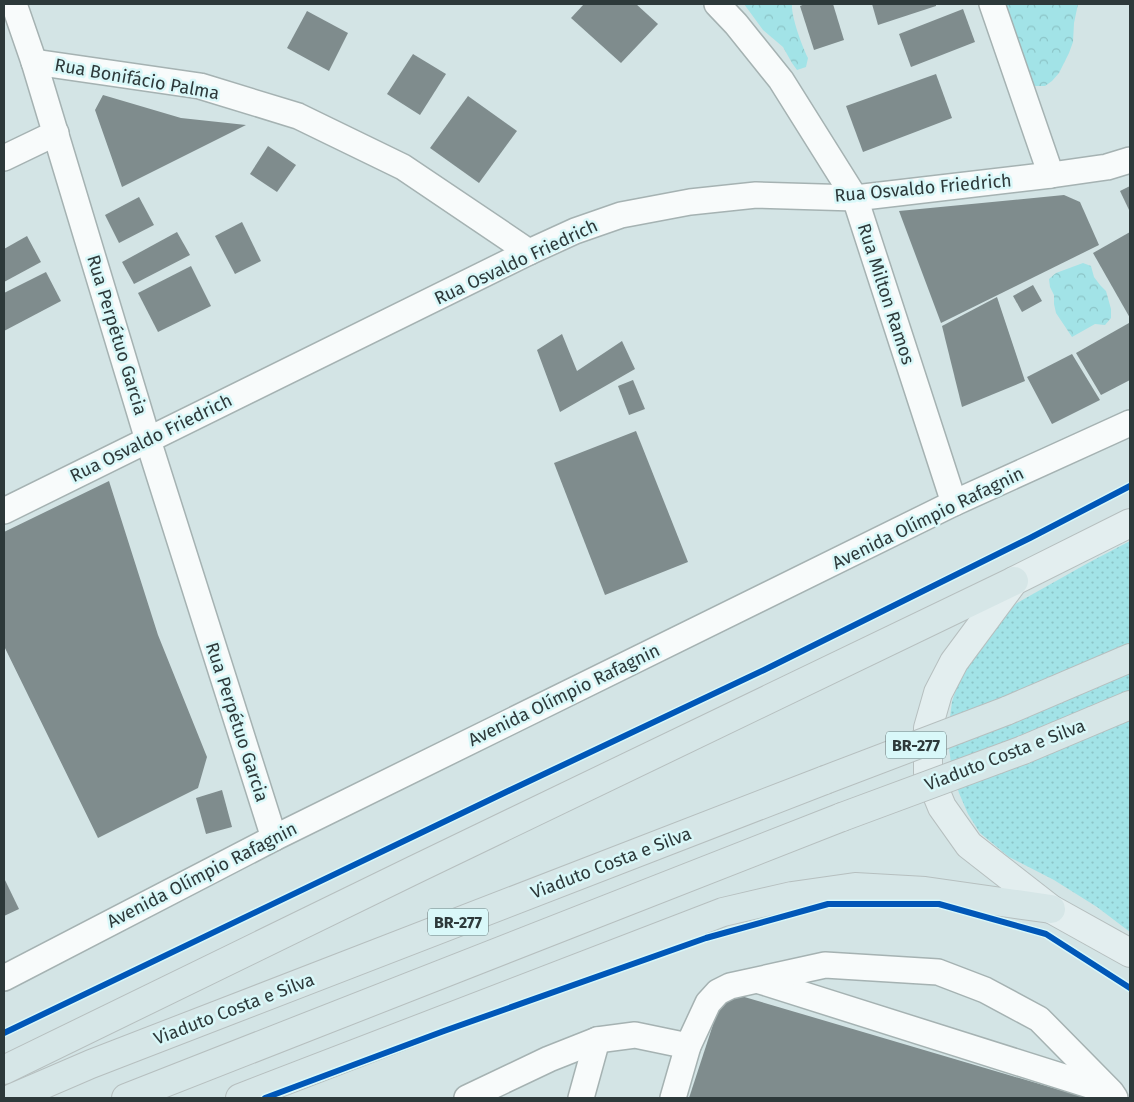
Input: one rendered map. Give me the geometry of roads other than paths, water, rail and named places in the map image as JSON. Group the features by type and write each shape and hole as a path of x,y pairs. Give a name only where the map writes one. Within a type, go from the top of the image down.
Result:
{"highway":[{"path":"4,1070 405,874 1014,581"},
{"name":"Viaduto Costa e Silva","path":"12,1098 91,1064 1006,711 1130,658"},
{"name":"Viaduto Costa e Silva","path":"126,1098 842,817 1022,750 1130,705"},
{"path":"240,1098 723,912 792,896 855,886 925,891 1051,909"}],"main road":[{"path":"1130,524 1014,581 954,662 938,693 928,728 928,773 942,807 969,845 1051,909 1130,953"}],"street":[{"name":"Rua Perpétuo Garcia","path":"14,4 56,133 148,440 274,838"},
{"name":"Rua Milton Ramos","path":"717,4 736,24 780,80 855,198 954,503"},
{"path":"992,4 1051,175"},
{"name":"Rua Bonifácio Palma","path":"34,62 200,86 298,116 403,168 529,252"},
{"path":"4,158 56,133"},
{"name":"Rua Osvaldo Friedrich","path":"4,510 529,252 574,231 621,215 690,202 756,195 855,198 1051,175 1107,167 1130,160"},
{"name":"Avenida Olímpio Rafagnin","path":"4,978 274,838 954,503 1130,423"},
{"path":"673,1098 688,1046 708,1003 718,992 730,986 825,965 938,972 985,990 1039,1019 1113,1095"},
{"path":"758,980 1113,1095"},
{"path":"467,1098 549,1059 597,1040 635,1035 688,1046"},
{"path":"581,1098 597,1040"}]}
